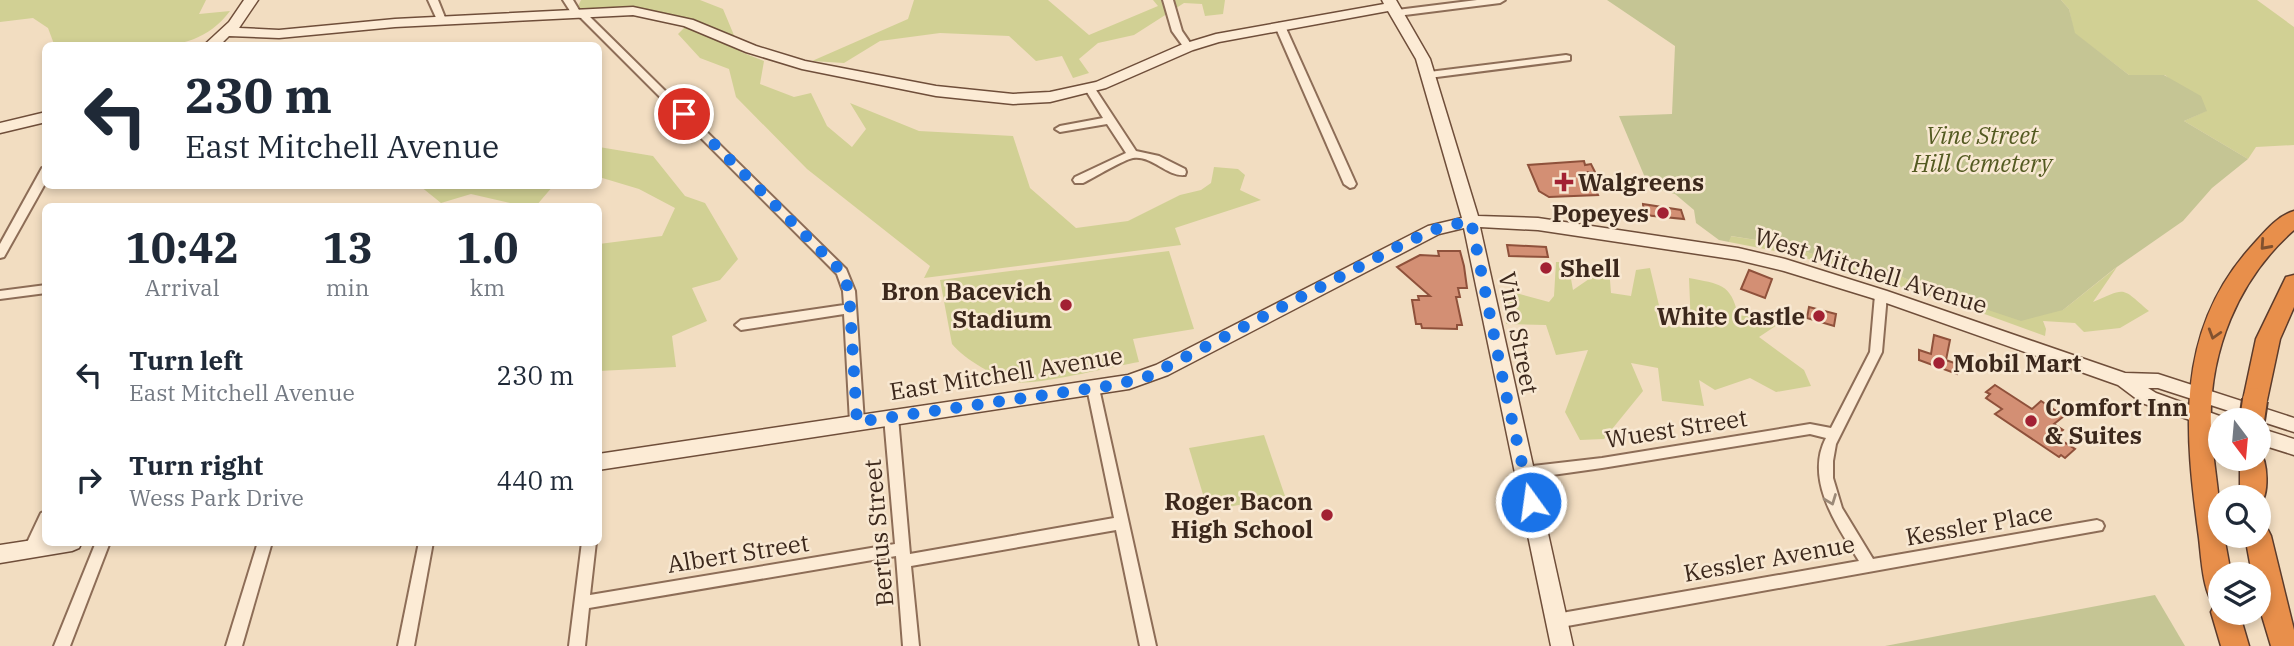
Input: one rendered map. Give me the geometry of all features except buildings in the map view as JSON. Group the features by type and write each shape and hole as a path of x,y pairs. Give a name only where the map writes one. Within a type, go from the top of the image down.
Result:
{"highway":[{"path":"2214,562 2207,412 2212,336 2224,304 2240,276 2263,246 2294,218"},
{"path":"2253,408 2268,339 2294,283"},
{"path":"2260,548 2271,600 2285,646"},
{"path":"2229,625 2235,646"}],"street":[{"path":"215,42 242,17 251,0"},
{"path":"433,0 441,20"},
{"path":"1168,0 1177,31 1188,47"},
{"path":"227,32 279,34 571,6 651,13 688,23 751,49 802,65 936,92 1026,99 1090,89 1133,73 1188,47 1233,34 1393,6 1500,0"},
{"path":"571,6 836,264 846,281 857,422"},
{"name":"Vine Street","path":"1393,6 1429,75 1471,221 1562,646"},
{"path":"1280,26 1350,184"},
{"path":"1429,75 1566,58"},
{"path":"1090,89 1132,153"},
{"path":"0,128 42,118"},
{"path":"1060,129 1110,120"},
{"path":"1079,180 1132,153 1155,159 1181,172"},
{"path":"0,254 42,180"},
{"path":"1463,191 1488,209 1512,214 1538,225"},
{"name":"West Mitchell Avenue","path":"1471,221 1538,225 1738,254 1792,267 1881,295 2124,380 2149,398 2207,412 2294,425"},
{"name":"East Mitchell Avenue","path":"602,460 1129,382 1162,370 1407,242 1441,227 1471,221"},
{"path":"0,295 42,290"},
{"name":"Kessler Avenue","path":"1556,621 1870,566 1833,506 1828,493 1825,459 1834,434 1876,352 1881,295"},
{"path":"741,325 849,309"},
{"path":"1093,388 1149,646"},
{"name":"Bertus Street","path":"891,417 911,646"},
{"name":"Wuest Street","path":"1524,473 1810,429 1834,434"},
{"path":"2272,440 2294,447"},
{"name":"Albert Street","path":"582,603 1121,523"},
{"path":"31,549 42,526"},
{"name":"Kessler Place","path":"1870,566 2097,526"},
{"path":"0,554 49,546"},
{"path":"62,646 101,546"},
{"path":"234,646 264,546"},
{"path":"406,646 425,546"},
{"path":"578,646 589,546"}],"shaded area":[{"path":"0,0 206,0 199,14 230,11 212,29 184,42 53,42 48,28 33,18 0,22"},
{"path":"581,0 700,0 723,9 741,52 764,61 760,84 794,97 811,93 827,126 852,147 866,129 850,103 919,131 1013,136 1030,188 1076,228 1128,221 1180,195 1201,190 1211,183 1214,167 1238,169 1245,175 1240,190 1261,200 1175,228 1181,245 924,278 930,266 807,169 736,97 729,69 700,58 678,34 688,24 651,13 575,12"},
{"path":"914,0 1048,0 1089,35 1158,6 1153,0 1225,0 1223,14 1205,16 1202,4 1184,3 1134,35 1098,43 1079,59 1089,73 1073,78 1062,56 1036,61 1009,36 940,33 880,41 844,63 812,61 908,19"},
{"path":"2061,0 2257,0 2294,27 2294,145 2256,147 2248,159 2184,121 2206,111 2165,75 2129,75 2074,33 2069,9"},
{"path":"602,148 653,156 685,196 705,203 738,259 720,280 692,288 707,321 672,336 676,367 602,371 602,244 662,236 675,208 639,189 602,178"},
{"path":"424,189 550,189 539,203 510,203 471,194 441,203"},
{"path":"1730,236 1782,244 1859,269 1881,270 1875,279 1795,255 1729,242"},
{"name":"Bron Bacevich Stadium","path":"1169,251 1194,329 1133,339 1139,362 1057,378 1016,382 981,367 952,344 940,280"},
{"path":"1556,262 1568,262 1573,290 1589,279 1593,267 1609,267 1611,293 1631,296 1636,270 1650,268 1664,326 1691,327 1689,278 1716,284 1732,297 1738,315 1783,321 1759,337 1804,370 1811,386 1776,392 1750,378 1715,390 1699,380 1704,406 1662,401 1658,368 1631,363 1643,391 1604,439 1580,440 1565,412 1588,350 1556,355 1546,325 1506,324 1505,290 1549,302 1554,296"},
{"path":"2117,267 2093,302 2123,292 2149,311 2120,328 2084,332 2075,323 2043,321 2045,336 1957,304 1903,288 1890,281 1892,272 1934,292 2063,310"},
{"path":"1264,435 1285,496 1208,511 1189,448"}],"green space":[{"name":"Vine Street Hill Cemetery","path":"1607,0 2061,0 2069,9 2075,33 2129,75 2164,75 2201,96 2207,111 2184,121 2248,159 2212,188 2183,221 2114,269 2063,310 2021,321 1934,292 1894,273 1859,269 1782,244 1731,236 1729,242 1719,240 1696,223 1694,210 1675,194 1649,187 1619,116 1672,114 1675,46"},
{"path":"2155,595 2185,646 1885,646"}],"place":[{"name":"Walgreens","path":"1564,182"},
{"name":"Popeyes","path":"1663,213"},
{"name":"Shell","path":"1546,268"},
{"name":"Bron Bacevich Stadium","path":"1066,305"},
{"name":"White Castle","path":"1819,316"},
{"name":"Mobil Mart","path":"1939,363"},
{"name":"Comfort Inn & Suites","path":"2031,421"},
{"name":"Roger Bacon High School","path":"1327,515"}],"route":[{"path":"684,114 842,272 849,291 857,422 1114,385 1149,376 1407,242 1441,227 1471,221 1531,502"}]}
